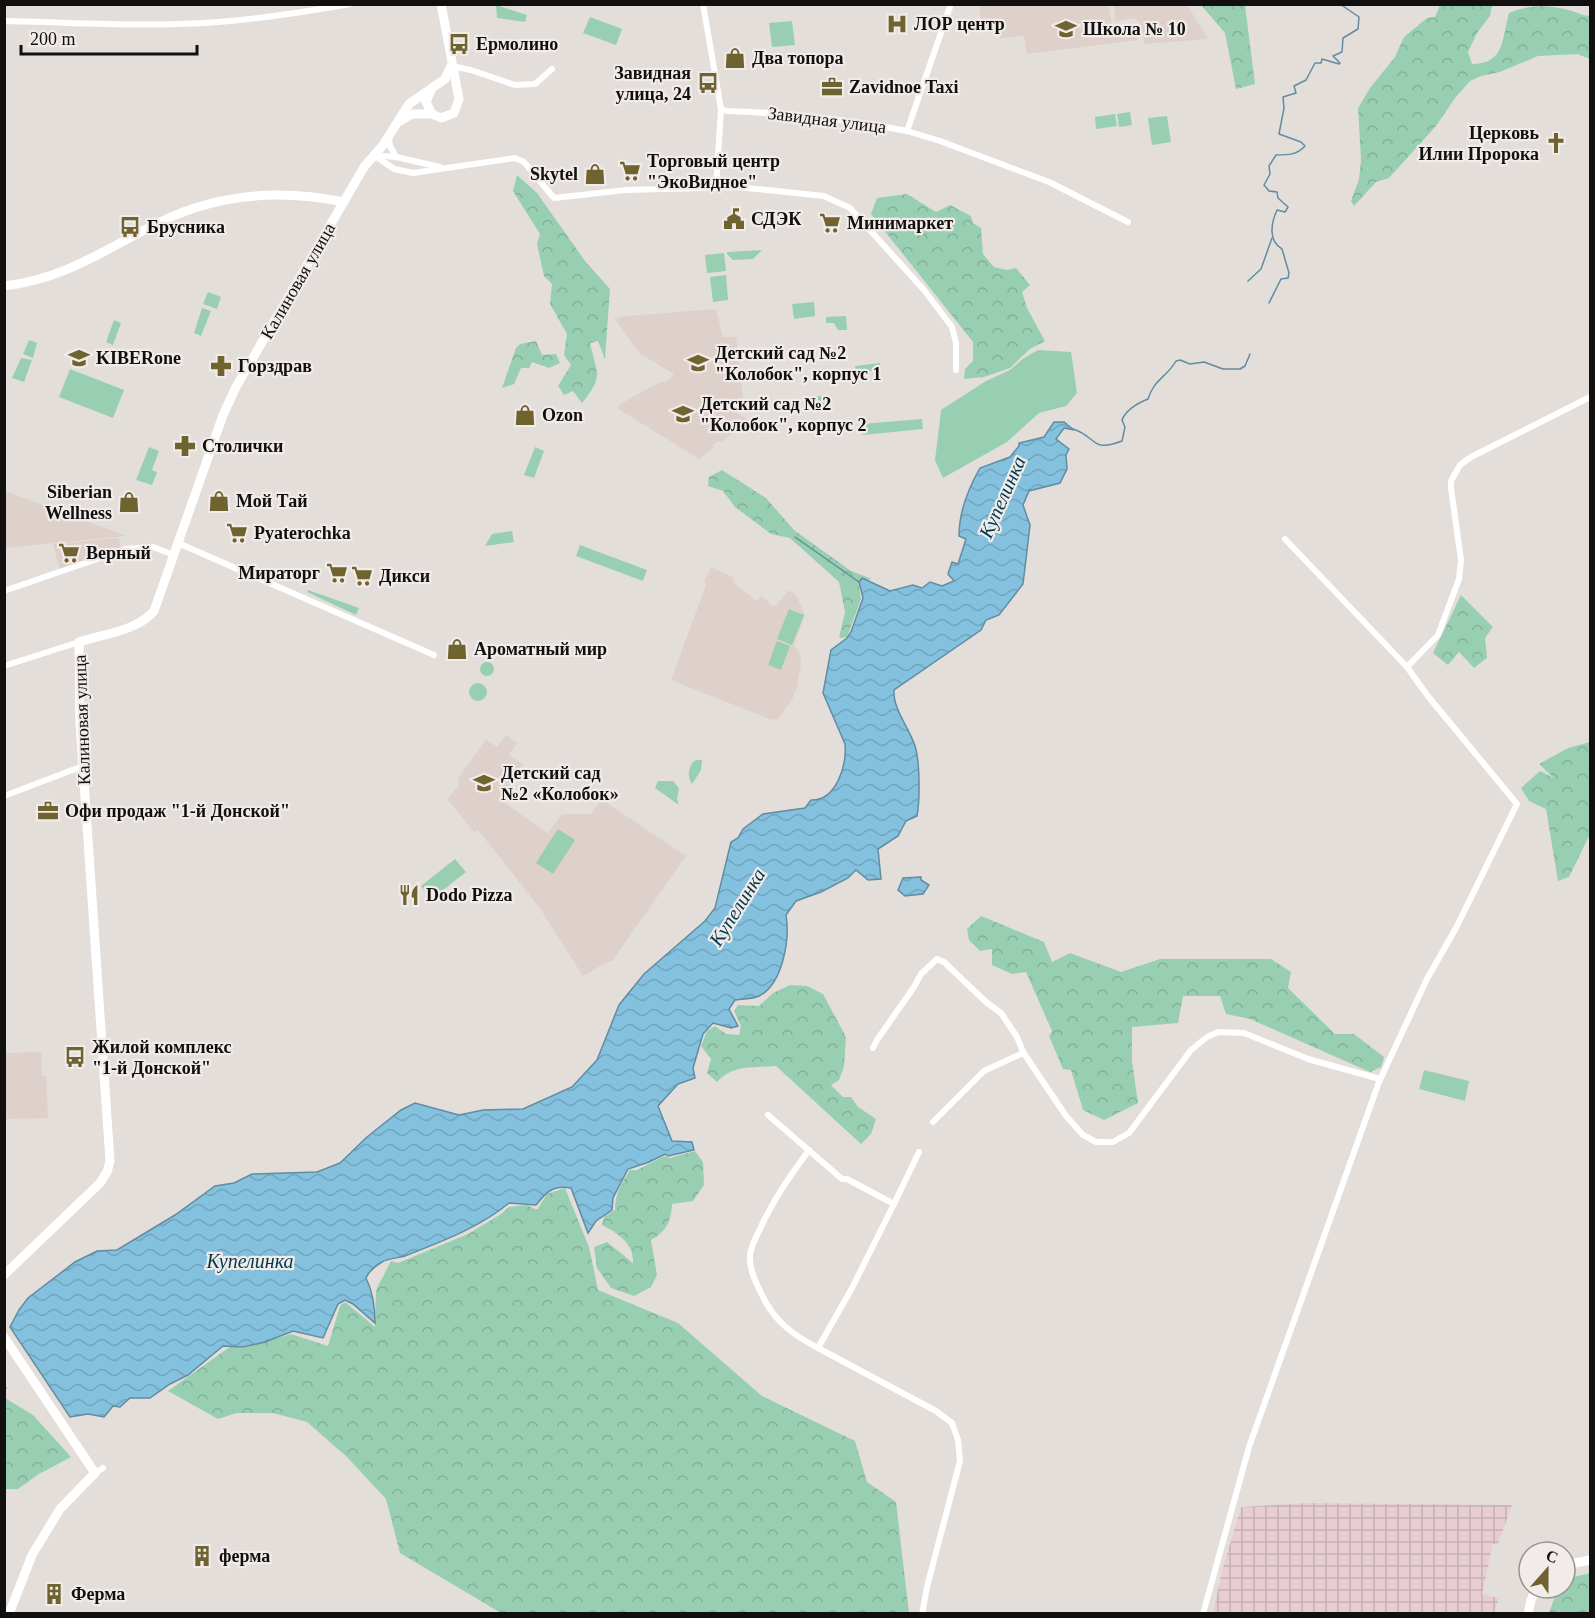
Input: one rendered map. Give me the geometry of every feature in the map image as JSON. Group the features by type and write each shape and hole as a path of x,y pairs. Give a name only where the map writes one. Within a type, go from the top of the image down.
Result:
{"street":[{"path":"4,21 181,24 350,4"},
{"path":"396,124 412,114 432,114 441,118 451,116 457,109 458,94 441,4"},
{"path":"703,4 721,109 716,188"},
{"name":"Завидная улица","path":"721,109 790,113 850,120 907,131 951,4"},
{"path":"451,66 471,70 515,85 535,84 552,69"},
{"name":"Калиновая улица","path":"4,1275 100,1183 107,1172 110,1161 80,723 79,642 134,625 150,616 157,605 223,415 233,393 364,167 409,104 446,79 451,66"},
{"path":"432,114 426,102 433,88 445,85 458,94"},
{"path":"907,131 940,141 1048,182 1128,222"},
{"path":"389,135 390,146 396,157"},
{"path":"374,155 444,167"},
{"path":"374,155 394,169 413,173 515,158 524,162 554,198 626,190 737,187 824,196 850,208 918,282 952,327 956,343 956,370"},
{"path":"4,286 31,282 68,270 94,259 160,222 220,200 270,194 296,195 344,202"},
{"path":"1407,667 1438,635 1459,579 1461,560 1451,481 1460,465 1510,436 1590,397"},
{"path":"1203,1614 1249,1448 1380,1079 1427,979 1456,928 1517,804 1427,696 1407,667 1285,539"},
{"path":"178,543 434,655"},
{"path":"4,591 126,549 153,547 174,555"},
{"path":"4,666 79,642"},
{"path":"4,796 83,766"},
{"path":"873,1048 921,974 937,960 944,962 986,1002 1001,1013 1017,1037 1023,1053 1076,1129 1089,1139 1104,1143 1118,1140 1129,1133 1191,1050 1207,1037 1218,1032 1234,1031 1308,1059 1380,1079"},
{"path":"933,1122 984,1071 1023,1053"},
{"path":"768,1115 843,1179 894,1204"},
{"path":"809,1150 772,1201 753,1244 750,1262 752,1273 761,1294 780,1323 802,1340 936,1411 952,1423 960,1461 922,1614"},
{"path":"818,1348 852,1288 919,1152"},
{"path":"4,1337 99,1470 60,1509 32,1555 9,1614"}],"shaded area":[{"name":"Школа № 10","path":"979,5 1108,5 1113,28 1135,26 1138,40 1027,54 1024,36 1000,38 996,29 982,30"},
{"path":"1114,5 1187,5 1208,39 1144,44 1140,22 1134,18 1116,21"},
{"path":"716,309 723,337 736,337 743,398 719,400 748,420 722,442 718,441 713,445 714,448 699,459 617,408 620,404 660,382 666,382 674,374 639,353 615,319 626,316"},
{"path":"5,491 127,536 5,548"},
{"path":"119,538 121,550 60,570 53,544"},
{"path":"711,567 733,577 733,582 757,601 761,596 774,607 789,590 796,595 805,615 794,645 800,654 801,664 797,686 792,700 778,719 772,720 671,680 706,585 704,581"},
{"path":"506,735 517,743 509,755 523,764 499,799 548,833 562,814 591,814 601,799 686,856 612,961 583,976 539,907 478,830 475,833 447,799 459,786 458,779 486,739 497,747"},
{"path":"41,1052 42,1076 46,1076 48,1118 5,1119 5,1053"},
{"path":"1308,1503 1512,1505 1498,1544 1493,1544 1482,1594 1499,1598 1494,1613 1213,1613 1222,1571 1241,1507"}],"green space":[{"path":"496,5 527,15 525,22 497,18"},
{"path":"1201,5 1245,5 1255,84 1236,89 1225,33"},
{"path":"1440,5 1492,5 1490,16 1477,33 1468,52 1472,64 1491,60 1496,54 1503,40 1509,13 1540,6 1590,16 1590,59 1577,54 1538,56 1500,72 1470,81 1436,126 1389,178 1376,182 1354,206 1351,201 1359,179 1361,160 1358,108 1370,88 1395,57 1404,37 1427,18 1435,17"},
{"path":"590,17 622,29 616,45 583,33"},
{"path":"792,21 795,45 772,47 769,23"},
{"path":"1130,112 1132,125 1119,127 1117,114"},
{"path":"1115,114 1117,126 1096,129 1095,117"},
{"path":"1167,116 1171,142 1152,145 1148,118"},
{"path":"517,175 537,193 585,261 610,289 605,359 598,341 590,343 597,375 594,387 582,403 573,391 564,395 558,386 571,365 564,355 567,334 550,304 552,284 544,276 537,244 540,234 513,191"},
{"path":"907,194 936,212 950,205 971,216 973,223 981,228 983,254 994,267 1007,270 1016,268 1030,285 1022,292 1027,308 1045,341 1030,349 1010,368 984,377 964,379 965,369 973,361 973,342 871,214 877,198"},
{"path":"762,250 753,259 733,260 727,254 727,252"},
{"path":"724,253 726,271 707,273 705,255"},
{"path":"726,275 728,300 713,302 710,277"},
{"path":"208,292 221,297 217,309 203,304"},
{"path":"814,302 815,316 794,319 792,304"},
{"path":"202,308 211,311 201,336 194,333"},
{"path":"846,316 847,330 838,330 834,323 826,323 826,317"},
{"path":"114,320 121,323 113,345 106,342"},
{"path":"29,340 37,343 33,358 23,354"},
{"path":"536,341 542,355 556,354 560,363 549,368 532,362 529,368 521,368 514,384 502,388 516,348 520,344"},
{"path":"1038,350 1071,352 1077,393 1066,406 1039,413 1007,442 943,478 935,460 941,410 986,381 1010,370"},
{"path":"21,358 32,360 24,382 12,378"},
{"path":"880,363 881,370 856,373 855,366"},
{"path":"70,369 124,390 113,418 59,397"},
{"path":"830,395 831,406 810,407 809,397"},
{"path":"922,419 923,429 863,435 862,424"},
{"path":"149,447 159,451 152,470 157,472 152,485 136,480"},
{"path":"535,447 544,451 534,478 524,475"},
{"path":"722,470 766,498 794,530 851,571 872,579 858,582 861,599 847,637 839,638 845,612 839,582 790,538 771,534 735,507 723,491 708,486 709,477"},
{"path":"512,531 514,542 485,546 492,534"},
{"path":"580,545 647,570 643,581 576,556"},
{"path":"308,590 359,608 356,615 307,592"},
{"path":"1461,595 1493,627 1485,638 1487,658 1474,668 1459,652 1448,665 1433,653"},
{"path":"789,609 804,615 792,645 777,639"},
{"path":"777,641 790,646 781,670 768,665"},
{"path":"487,662 492,664 494,669 492,674 487,676 482,674 480,669 482,664"},
{"path":"474,683 482,683 487,688 485,699 474,701 469,696 469,688"},
{"path":"1590,742 1590,834 1569,877 1558,881 1546,809 1529,801 1521,788 1540,771 1554,778 1539,764 1568,748"},
{"path":"696,760 702,760 701,770 692,784 689,770"},
{"path":"658,781 673,781 679,788 677,799 679,805 655,788"},
{"path":"558,829 575,840 553,874 536,863"},
{"path":"455,859 466,872 432,899 421,886"},
{"path":"981,916 1044,942 1052,962 1070,953 1121,972 1160,959 1271,959 1291,972 1288,988 1335,1034 1354,1034 1384,1057 1381,1067 1370,1072 1250,1019 1226,1014 1220,996 1183,996 1178,1023 1132,1027 1132,1061 1138,1103 1104,1120 1083,1110 1071,1070 1063,1069 1049,1036 1052,1031 1026,972 1012,974 992,965 992,949 980,951 969,940 967,929"},
{"path":"790,985 807,986 823,994 846,1037 844,1067 839,1080 831,1085 843,1097 851,1097 858,1107 876,1119 871,1134 861,1144 776,1066 737,1070 723,1076 717,1082 707,1073 711,1059 701,1046 707,1031 715,1026 726,1034 739,1035 741,1026 734,1011 738,1005 759,1006 773,993"},
{"path":"1424,1070 1469,1081 1465,1101 1419,1089"},
{"path":"695,1151 703,1162 704,1185 693,1201 672,1204 671,1216 667,1225 651,1240 657,1275 651,1287 634,1296 611,1288 597,1268 594,1247 607,1242 633,1263 628,1244 619,1235 602,1225 604,1217 615,1210 617,1194 630,1170 637,1170 664,1156 670,1158"},
{"path":"565,1188 589,1247 598,1290 678,1323 762,1396 855,1441 867,1482 896,1502 909,1613 501,1613 400,1553 386,1499 347,1457 307,1422 273,1413 237,1413 218,1419 168,1391 231,1346 243,1348 291,1334 328,1346 340,1306 345,1302 375,1327 376,1290 391,1261 398,1263 468,1234 509,1207 527,1205 537,1210 547,1194"},
{"path":"5,1398 33,1415 71,1457 39,1474 18,1489 5,1489"},
{"path":"1590,1573 1590,1613 1549,1613 1554,1600 1577,1600 1577,1576"}],"water":[{"name":"Купелинка","path":"1054,422 1064,422 1074,430 1064,428 1056,439 1069,449 1066,455 1067,469 1060,483 1029,491 1023,505 1030,525 1023,584 999,615 986,620 981,630 894,690 896,705 917,753 919,801 917,816 906,821 898,836 878,849 881,879 868,880 856,870 848,878 821,892 796,901 786,915 786,948 774,982 759,996 735,1000 729,1009 738,1026 731,1028 713,1023 703,1034 693,1068 695,1078 678,1084 658,1106 672,1141 692,1142 694,1150 668,1156 665,1154 628,1169 613,1198 612,1210 596,1221 588,1233 571,1188 551,1190 536,1205 509,1203 485,1220 459,1234 405,1256 385,1261 372,1269 366,1278 373,1300 375,1323 345,1300 338,1304 323,1338 293,1331 265,1342 243,1347 223,1346 188,1375 150,1398 130,1398 120,1407 113,1406 104,1417 88,1414 70,1417 10,1327 28,1298 75,1262 97,1251 117,1250 175,1215 215,1186 234,1183 252,1174 317,1172 340,1163 367,1137 401,1110 415,1103 459,1115 483,1110 523,1109 572,1087 597,1060 619,1005 644,974 705,921 715,908 731,842 738,838 743,829 763,814 805,808 811,800 827,795 838,781 844,762 845,744 823,693 831,650 851,632 863,598 859,582 862,578 890,591 913,585 922,588 930,582 942,586 954,581 948,574 952,562 958,564 966,539 959,536 962,509 980,468 1010,457 1019,443 1044,437"},
{"path":"921,877 921,880 929,885 923,894 905,896 898,890 903,878"}],"waterway":[{"name":"Купелинка","path":"1269,303 1281,279 1288,278 1289,273 1282,249 1274,241 1272,231 1277,210 1285,212 1288,207 1278,198 1277,192 1269,191 1264,185 1270,174 1269,166 1276,155 1295,153 1305,146 1301,142 1279,134 1284,108 1283,97 1296,93 1294,86 1306,80 1315,63 1321,63 1322,59 1340,63 1333,56 1342,52 1343,38 1358,29 1359,17 1340,4"},
{"path":"1248,281 1261,269 1272,238"},
{"name":"Купелинка","path":"1073,429 1099,445 1122,441 1125,427 1122,420 1126,413 1148,399 1157,382 1176,361 1180,360 1190,364 1204,362 1223,369 1240,369 1245,366 1250,354"},
{"path":"795,537 859,582"}],"place":[{"name":"ЛОР центр","path":"897,24"},
{"name":"Школа № 10","path":"1066,29"},
{"name":"Ермолино","path":"459,44"},
{"name":"Два топора","path":"735,58"},
{"name":"Завидная улица, 24","path":"708,83"},
{"name":"Zavidnoe Taxi","path":"832,87"},
{"name":"Церковь Илии Пророка","path":"1556,143"},
{"name":"Торговый центр \"ЭкоВидное\"","path":"630,171"},
{"name":"Skytel","path":"595,174"},
{"name":"СДЭК","path":"734,219"},
{"name":"Минимаркет","path":"830,223"},
{"name":"Брусника","path":"130,227"},
{"name":"KIBERone","path":"79,358"},
{"name":"Детский сад №2 \"Колобок\", корпус 1","path":"698,363"},
{"name":"Горздрав","path":"221,366"},
{"name":"Детский сад №2 \"Колобок\", корпус 2","path":"683,414"},
{"name":"Ozon","path":"525,415"},
{"name":"Столички","path":"185,446"},
{"name":"Мой Тай","path":"219,501"},
{"name":"Siberian Wellness","path":"129,502"},
{"name":"Pyaterochka","path":"237,533"},
{"name":"Верный","path":"69,553"},
{"name":"Мираторг","path":"337,573"},
{"name":"Дикси","path":"362,576"},
{"name":"Ароматный мир","path":"457,649"},
{"name":"Детский сад №2 «Колобок»","path":"484,783"},
{"name":"Офи продаж \"1-й Донской\"","path":"48,811"},
{"name":"Dodo Pizza","path":"409,895"},
{"name":"Жилой комплекс \"1-й Донской\"","path":"75,1057"},
{"name":"ферма","path":"202,1556"},
{"name":"Ферма","path":"54,1594"}]}
